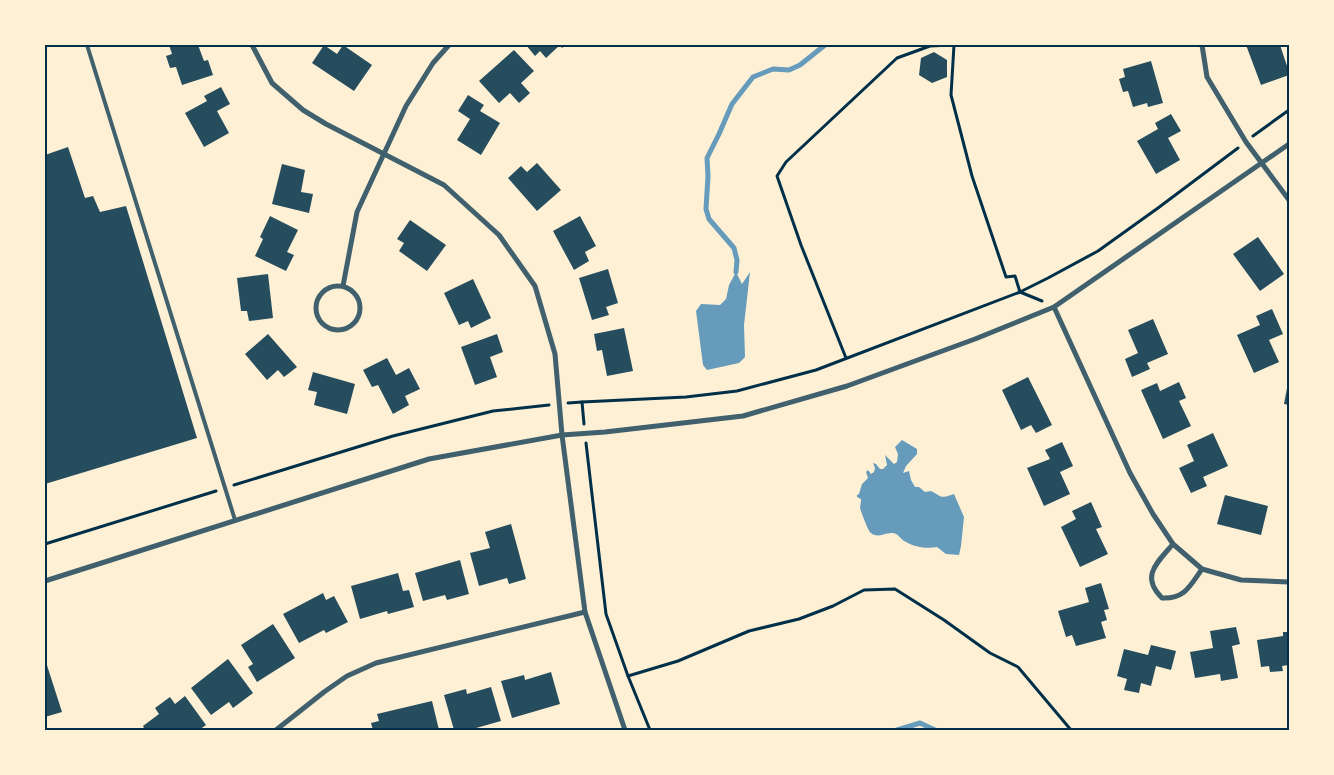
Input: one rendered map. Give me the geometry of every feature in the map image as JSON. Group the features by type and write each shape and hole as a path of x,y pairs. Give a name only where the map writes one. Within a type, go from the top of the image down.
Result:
{"street":[{"path":"252,45 272,83 303,110 326,124 444,184 499,235 535,286 555,354 562,435 584,612 625,730"},
{"path":"343,286 357,212 406,106 433,63 450,45"},
{"path":"1202,45 1207,77 1246,142 1289,200"},
{"path":"45,581 429,459 562,435 605,432 743,416 847,386 975,339 1054,307 1289,144"},
{"path":"343,286 350,289 360,300 360,315 350,327 336,330 323,324 316,312 316,304 323,292 329,288 343,286"},
{"path":"1054,307 1130,473 1153,514 1173,544 1202,569 1241,580 1289,582"},
{"path":"1173,544 1156,564 1151,577 1154,590 1162,598 1172,598 1185,593 1202,569"},
{"path":"276,730 347,676 376,663 584,612"}],"lane":[{"path":"87,45 235,520"}],"path":[{"path":"846,358 801,245 777,176 786,162 897,58 930,46 953,45 951,95 972,176 1006,277 1015,276 1020,292 1054,307"},
{"path":"582,402 686,397 737,391 816,370 1020,292 1098,251 1289,110"},
{"path":"628,676 650,730"}],"water":[{"path":"736,272 742,284 750,272 744,325 745,357 739,363 707,370 703,365 696,311 701,304 720,305 726,299 729,285"},
{"path":"902,440 917,449 917,454 906,466 903,473 909,471 915,487 919,487 925,492 931,491 941,497 954,494 964,517 959,555 946,554 937,547 925,548 913,545 893,533 874,535 868,529 860,508 861,499 857,495 862,484 868,478 866,472 868,470 871,474 874,472 873,463 880,469 883,469 887,465 885,455 894,464 897,462 898,454 895,447"}],"building":[{"path":"169,45 198,45 204,61 208,60 213,75 182,85 176,67 170,68 166,56 172,54"},
{"path":"324,45 337,54 343,45 372,65 354,91 312,63"},
{"path":"526,45 560,45 546,58 540,51 535,56"},
{"path":"1246,45 1266,45 1267,47 1280,45 1289,75 1261,85"},
{"path":"514,50 534,71 521,83 530,93 519,103 510,93 499,103 479,81"},
{"path":"934,52 947,60 947,77 932,83 919,75 921,58"},
{"path":"1151,61 1163,103 1148,107 1147,103 1133,107 1128,91 1123,92 1119,79 1125,77 1123,69"},
{"path":"221,87 230,104 217,111 229,133 204,147 185,113 207,101 204,96"},
{"path":"468,95 484,105 480,111 500,123 481,155 457,140 470,119 458,111"},
{"path":"1171,114 1181,131 1168,138 1180,160 1156,174 1137,141 1158,129 1155,123"},
{"path":"68,147 85,198 93,196 100,212 126,206 197,438 45,484 45,155"},
{"path":"537,163 561,190 537,211 508,178 521,166 527,172"},
{"path":"282,164 305,170 301,192 313,194 309,213 272,204"},
{"path":"270,216 298,230 287,252 294,255 286,271 255,256 263,239 260,237"},
{"path":"580,216 596,246 585,252 589,261 574,270 553,231"},
{"path":"410,220 446,245 427,271 399,251 404,243 397,239"},
{"path":"1258,237 1284,274 1260,291 1233,254"},
{"path":"608,269 618,303 606,307 609,315 592,320 579,278"},
{"path":"268,274 273,318 249,321 247,311 241,311 237,278"},
{"path":"473,279 491,318 471,328 468,321 459,325 444,293"},
{"path":"1272,309 1283,334 1269,340 1279,362 1254,373 1237,335 1260,325 1256,316"},
{"path":"1153,319 1168,354 1147,363 1150,369 1132,377 1125,359 1138,353 1128,330"},
{"path":"624,328 633,371 607,376 602,350 597,351 594,334"},
{"path":"268,334 297,367 284,377 278,370 267,380 245,354"},
{"path":"497,334 503,352 490,357 497,377 475,385 461,347"},
{"path":"387,358 396,375 409,368 420,389 405,396 409,405 393,414 378,385 372,387 363,370"},
{"path":"313,372 355,384 347,414 314,405 317,392 308,390"},
{"path":"1028,377 1052,425 1036,433 1031,425 1021,430 1002,390"},
{"path":"1179,382 1186,398 1179,401 1191,426 1163,439 1141,390 1157,383 1160,391"},
{"path":"1289,383 1289,405 1284,404"},
{"path":"1213,433 1228,466 1203,477 1207,486 1191,493 1179,468 1194,461 1187,445"},
{"path":"1062,442 1073,466 1060,472 1070,494 1044,506 1027,468 1050,459 1045,450"},
{"path":"1225,495 1268,506 1261,535 1217,524"},
{"path":"1091,502 1102,527 1096,529 1108,554 1080,567 1061,527 1076,519 1072,511"},
{"path":"511,524 526,579 509,584 507,578 479,586 470,553 490,548 485,532"},
{"path":"460,560 469,594 447,600 445,595 423,601 415,573"},
{"path":"398,573 403,591 409,590 414,607 388,614 387,611 360,619 351,586"},
{"path":"1101,583 1109,609 1104,610 1107,620 1101,622 1106,638 1076,646 1072,635 1066,637 1058,611 1089,602 1085,588"},
{"path":"323,593 326,600 334,596 348,622 326,633 324,630 299,643 283,614"},
{"path":"273,624 295,658 257,682 248,667 253,664 241,645"},
{"path":"1236,627 1240,644 1232,646 1238,678 1221,681 1220,674 1195,678 1190,652 1213,648 1210,631"},
{"path":"1283,632 1289,632 1289,665 1282,666 1283,671 1270,672 1269,666 1261,667 1257,640 1283,636"},
{"path":"1151,645 1176,651 1171,670 1156,666 1151,686 1141,683 1139,693 1124,690 1127,679 1117,676 1124,649 1148,655"},
{"path":"45,659 62,712 45,717"},
{"path":"228,659 253,693 233,708 229,702 211,715 191,688"},
{"path":"551,672 560,704 512,718 501,681 524,675 525,680"},
{"path":"491,687 501,721 469,730 454,730 444,695 466,689 467,694"},
{"path":"185,696 206,725 199,730 145,730 143,726 159,714 155,708 170,697 175,704"},
{"path":"432,701 439,730 373,730 371,723 379,721 377,714"}],"waterway":[{"path":"736,272 737,260 734,248 709,219 706,209 707,158 732,104 753,77 773,69 789,70 800,65 825,45"},
{"path":"897,730 920,723 935,730"}]}
